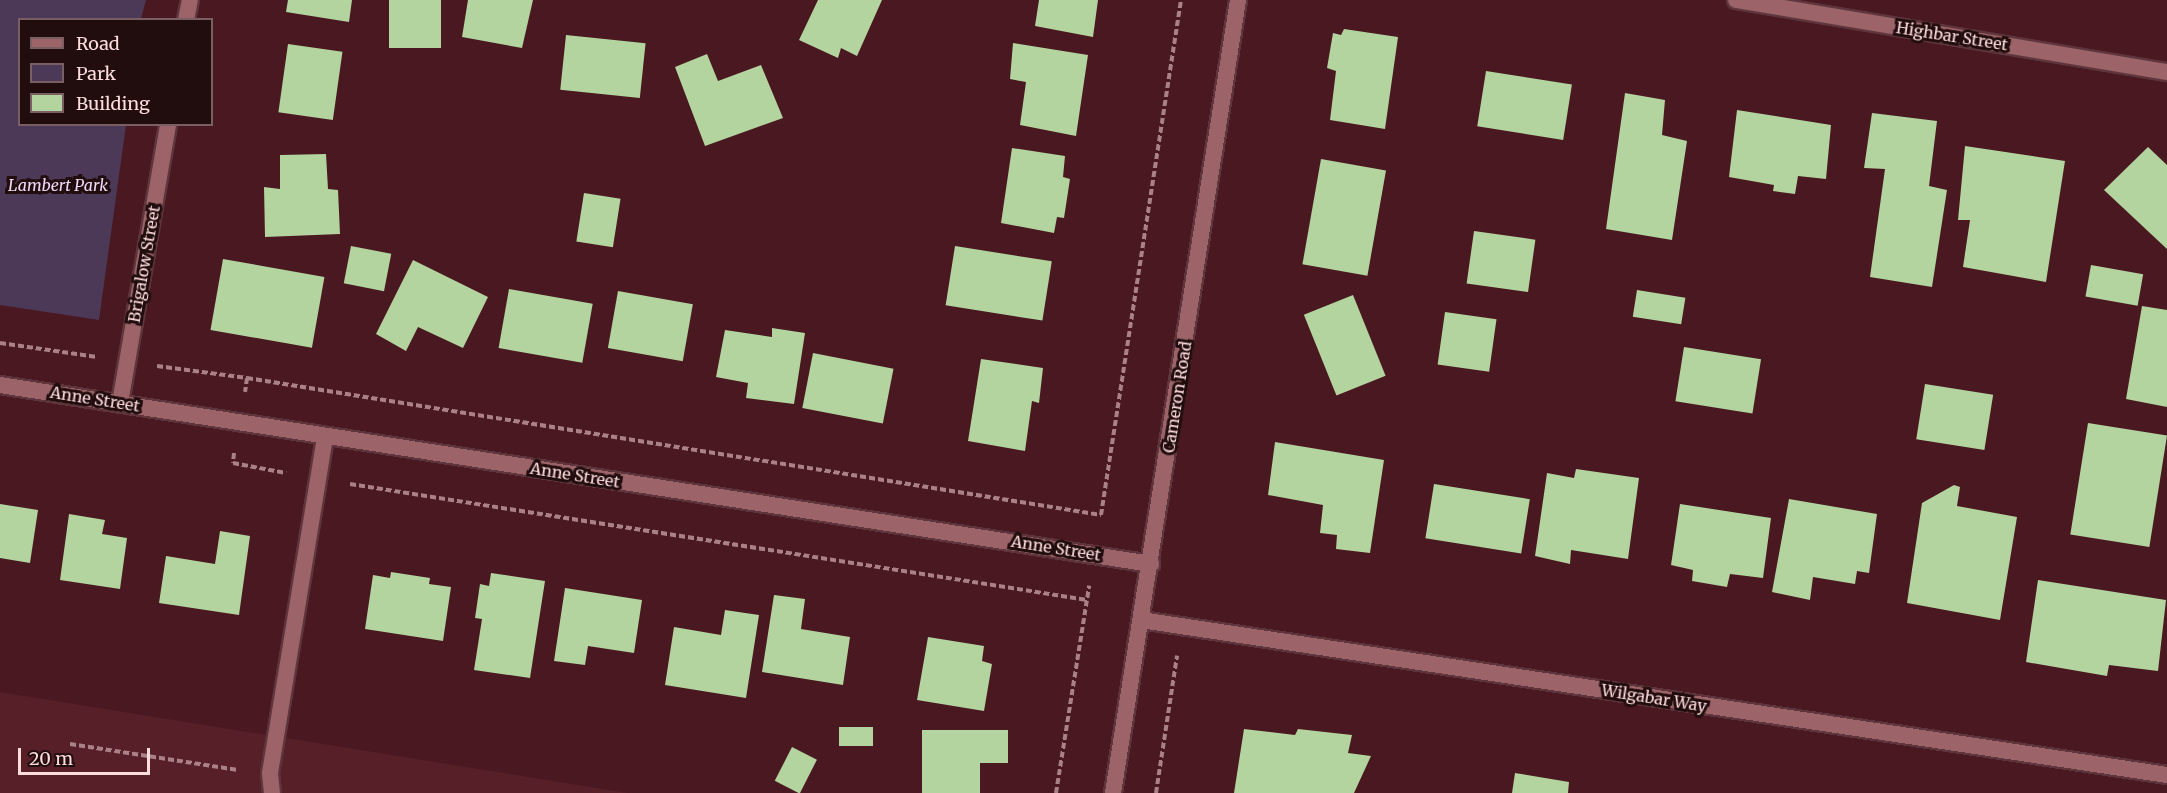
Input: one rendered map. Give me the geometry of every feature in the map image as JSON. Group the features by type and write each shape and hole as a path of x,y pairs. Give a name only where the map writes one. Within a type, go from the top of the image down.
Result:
{"street":[{"path":"186,18 189,0"},
{"name":"Cameron Road","path":"1113,793 1151,564 1238,0"},
{"name":"Highbar Street","path":"1736,0 2167,72"},
{"name":"Brigalow Street","path":"120,403 168,126"},
{"name":"Anne Street","path":"0,385 1151,564"},
{"path":"272,793 270,773 325,436"},
{"name":"Wilgabar Way","path":"1141,620 2167,775"}],"path":[{"path":"247,378 1101,515 1181,0"},
{"path":"234,450 233,463 318,478 1087,600"},
{"path":"1056,793 1095,554"},
{"path":"1156,793 1182,626"},
{"path":"70,744 244,771"}],"shaded area":[{"path":"0,692 628,793 0,793"}],"green space":[{"name":"Lambert Park","path":"0,0 146,0 141,18 18,18 18,126 126,126 99,320 0,305"}],"building":[{"path":"288,0 352,0 349,22 286,12"},
{"path":"389,0 441,0 441,48 389,48"},
{"path":"468,0 533,0 522,48 462,37"},
{"path":"818,0 882,0 857,56 841,48 838,58 799,40"},
{"path":"1039,0 1098,0 1093,37 1035,26"},
{"path":"1344,29 1398,37 1385,129 1330,120 1336,71 1327,68 1333,33 1341,35"},
{"path":"566,35 646,43 640,98 560,90"},
{"path":"1013,43 1088,55 1076,136 1020,125 1026,82 1010,79"},
{"path":"288,44 342,52 333,120 278,112"},
{"path":"707,54 718,81 761,65 783,118 705,146 675,67"},
{"path":"1486,71 1572,85 1563,140 1477,126"},
{"path":"1625,93 1665,100 1662,135 1687,141 1672,240 1606,229"},
{"path":"1737,110 1831,125 1826,179 1798,176 1795,194 1773,191 1774,185 1729,177"},
{"path":"1872,113 1937,121 1929,186 1947,190 1932,287 1870,277 1885,169 1864,168"},
{"path":"1965,146 2065,161 2046,282 1963,267 1970,220 1958,220"},
{"path":"2148,147 2167,165 2167,249 2104,190"},
{"path":"1012,148 1065,156 1063,177 1070,179 1064,218 1057,217 1054,233 1001,223"},
{"path":"326,154 328,189 338,190 340,234 265,237 264,187 280,189 280,155"},
{"path":"1321,159 1386,170 1367,276 1302,264"},
{"path":"584,193 621,199 613,247 576,241"},
{"path":"1474,231 1535,240 1528,292 1467,283"},
{"path":"351,246 391,254 384,291 344,283"},
{"path":"955,246 1052,261 1042,321 946,305"},
{"path":"223,259 324,277 312,348 210,330"},
{"path":"413,260 488,297 463,348 418,327 406,351 376,334"},
{"path":"2091,265 2143,274 2138,306 2085,297"},
{"path":"509,289 593,304 582,363 499,348"},
{"path":"1637,290 1685,298 1681,324 1633,317"},
{"path":"618,291 693,304 683,361 608,348"},
{"path":"1353,295 1386,376 1336,396 1304,315"},
{"path":"2142,306 2167,310 2167,407 2126,399"},
{"path":"1445,312 1496,319 1489,372 1438,364"},
{"path":"772,328 805,333 794,404 746,398 748,383 716,377 725,330 772,337"},
{"path":"1684,347 1761,359 1752,414 1675,401"},
{"path":"813,353 893,369 883,424 802,408"},
{"path":"981,359 1043,368 1039,403 1032,401 1025,451 968,441"},
{"path":"1925,384 1993,395 1984,450 1916,439"},
{"path":"2088,423 2167,436 2149,547 2070,535"},
{"path":"1275,442 1384,460 1370,553 1336,549 1337,535 1320,533 1323,505 1268,495"},
{"path":"1576,469 1639,478 1628,559 1571,550 1570,564 1535,556 1547,473 1574,478"},
{"path":"1434,484 1530,499 1521,553 1425,538"},
{"path":"1954,485 1960,487 1957,506 2017,517 2000,620 1907,603 1922,503"},
{"path":"1789,499 1877,514 1869,573 1857,571 1855,584 1813,577 1810,600 1772,592"},
{"path":"0,504 38,510 30,563 0,558"},
{"path":"1680,504 1771,518 1763,578 1730,574 1727,587 1692,581 1693,570 1671,565"},
{"path":"69,514 105,520 102,534 127,538 120,589 60,580"},
{"path":"220,531 250,536 239,615 159,603 166,556 215,564"},
{"path":"391,572 430,578 429,584 451,587 443,641 365,629 373,575 390,578"},
{"path":"491,573 545,581 530,678 474,670 482,619 475,618 480,584 489,586"},
{"path":"2038,580 2166,600 2158,671 2109,665 2107,676 2026,662"},
{"path":"565,588 642,600 634,653 588,646 585,665 554,661"},
{"path":"774,595 805,599 801,629 850,637 843,685 762,672"},
{"path":"725,610 759,615 746,698 665,685 674,627 721,635"},
{"path":"928,637 984,646 982,661 992,664 984,711 917,700"},
{"path":"839,727 873,727 873,746 839,746"},
{"path":"1244,729 1295,735 1298,729 1352,735 1348,753 1371,756 1354,793 1234,793"},
{"path":"922,730 1008,730 1008,763 980,763 980,793 922,793"},
{"path":"792,747 817,760 800,793 775,781"},
{"path":"1515,773 1569,782 1568,793 1512,793"}]}
